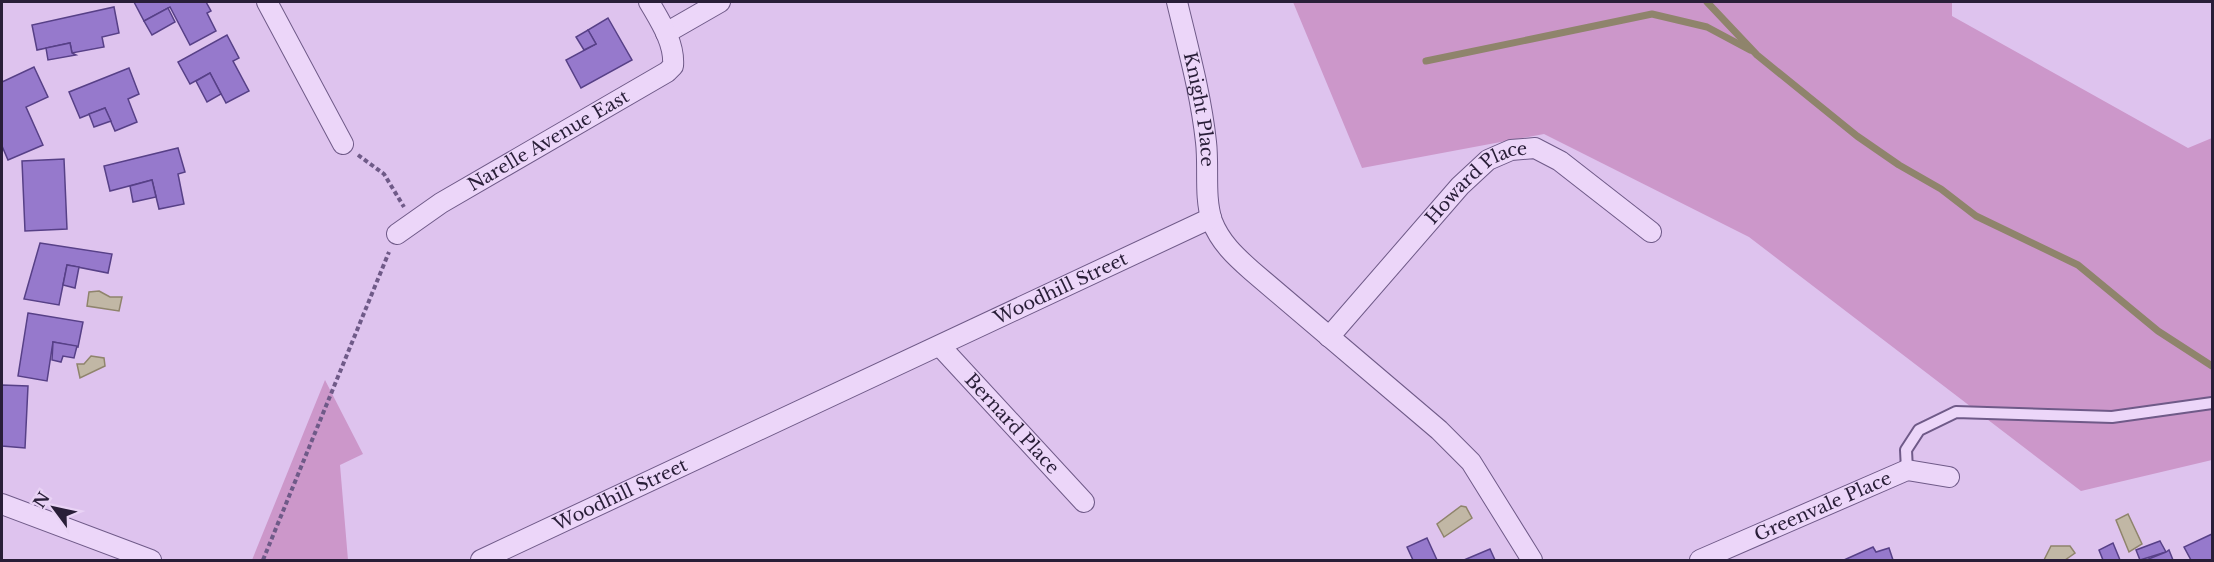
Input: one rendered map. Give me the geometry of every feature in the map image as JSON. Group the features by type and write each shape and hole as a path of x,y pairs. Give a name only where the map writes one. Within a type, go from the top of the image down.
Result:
{"street":[{"path":"267,2 343,144"},
{"name":"Narelle Avenue East","path":"395,241 413,221 667,72 673,66 674,57 666,33 649,2"},
{"path":"666,33 720,2"},
{"name":"Knight Place","path":"1178,2 1204,125 1211,218"},
{"name":"Howard Place","path":"1329,337 1460,186 1488,160 1511,150 1535,148 1560,161 1651,232"},
{"path":"1211,218 1218,234 1230,251 1439,430 1471,462 1532,561"},
{"name":"Woodhill Street","path":"481,561 509,555 940,346 1211,218"},
{"name":"Bernard Place","path":"940,346 1084,502"},
{"name":"Greenvale Place","path":"1700,561 1907,470 1949,477"},
{"path":"2,504 151,561"}],"lane":[{"path":"1907,470 1906,450 1919,430 1956,412 2112,417 2212,403"}],"path":[{"path":"343,144 384,174 413,221"},
{"path":"262,561 385,257 395,241"}],"shaded area":[{"path":"1293,2 1952,2 1952,16 2188,148 2212,138 2212,460 2081,491 1749,237 1544,134 1362,168"},
{"path":"99,291 110,297 122,297 119,311 87,306 89,292"},
{"path":"91,356 104,358 105,366 80,378 77,364 84,364"},
{"path":"325,380 363,454 340,465 348,560 252,560"},
{"path":"1461,506 1466,507 1472,518 1444,537 1437,524"},
{"path":"2128,514 2142,544 2129,552 2116,520"},
{"path":"2051,546 2070,546 2075,553 2065,560 2044,560"}],"building":[{"path":"134,2 206,2 211,11 207,13 216,31 190,45 170,7 144,21"},
{"path":"114,7 119,33 102,37 104,47 72,53 70,43 37,50 32,25"},
{"path":"168,8 175,22 152,35 144,21"},
{"path":"608,18 632,60 581,88 566,60 596,44 588,30"},
{"path":"588,30 596,44 584,50 576,37"},
{"path":"227,35 239,58 233,61 249,91 226,103 210,73 190,84 178,62"},
{"path":"70,43 72,53 76,55 48,60 46,48"},
{"path":"34,67 48,97 26,107 43,145 8,160 2,146 2,82"},
{"path":"129,68 139,94 128,99 137,122 115,131 105,108 80,118 69,92"},
{"path":"210,73 221,94 207,102 196,81"},
{"path":"105,108 111,121 94,127 89,114"},
{"path":"178,148 185,172 178,174 184,204 159,209 152,180 110,191 104,166"},
{"path":"64,159 67,229 25,231 22,161"},
{"path":"152,180 156,197 133,202 130,186"},
{"path":"40,243 112,254 108,273 67,265 59,305 24,299"},
{"path":"67,265 79,267 75,288 63,285"},
{"path":"28,313 83,322 78,347 53,342 47,381 18,376"},
{"path":"53,342 77,346 74,358 63,356 61,362 52,360"},
{"path":"2,385 28,386 25,448 2,446"},
{"path":"2212,534 2212,560 2191,560 2184,547"},
{"path":"1427,538 1437,560 1413,560 1407,547"},
{"path":"2160,541 2166,552 2140,560 2136,550"},
{"path":"2113,543 2120,560 2103,560 2099,550"},
{"path":"1873,547 1876,552 1889,548 1893,560 1844,560"},
{"path":"1490,549 1495,560 1464,560"},
{"path":"2169,550 2173,560 2146,560 2166,552"}],"waterway":[{"path":"1707,2 1757,55 1857,136 1899,165 1941,189 1976,216 2078,265 2158,331 2212,366"},
{"path":"1426,61 1652,14 1707,27 1750,50"}]}
